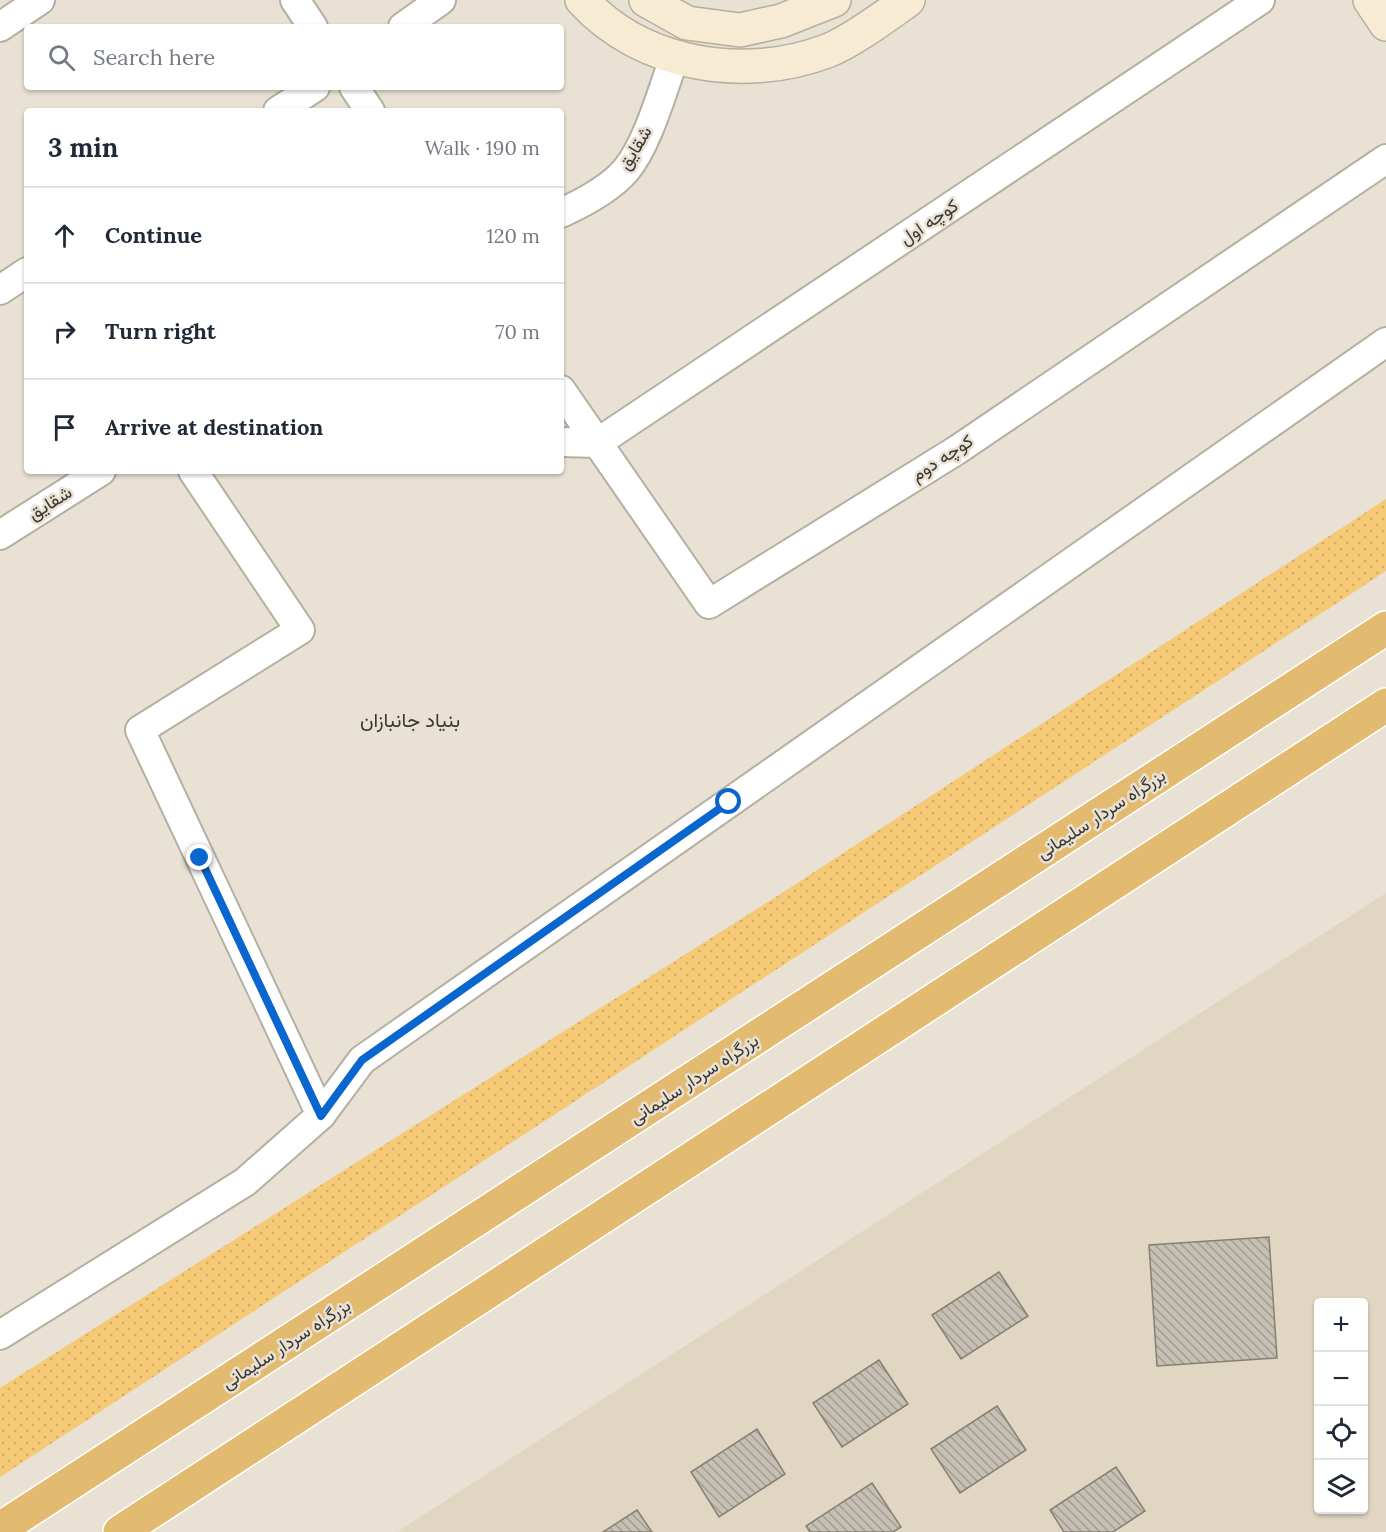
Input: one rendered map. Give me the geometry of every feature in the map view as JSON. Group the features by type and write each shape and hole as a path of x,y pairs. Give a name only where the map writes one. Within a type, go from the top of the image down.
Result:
{"highway":[{"name":"بزرگراه سردار سلیمانی","path":"0,1529 1386,628"},
{"path":"120,1532 1386,705"}],"street":[{"path":"0,27 40,0"},
{"path":"295,0 311,24"},
{"path":"407,24 441,0"},
{"path":"582,0 597,16 646,48 711,66 774,65 828,51 909,0"},
{"path":"646,0 687,23 740,30 781,21 834,0"},
{"name":"کوچه اول","path":"597,443 1260,0"},
{"path":"1370,0 1386,24"},
{"name":"شقایق","path":"564,212 586,202 626,170 647,130 675,56"},
{"path":"283,108 310,90"},
{"path":"356,90 368,108"},
{"name":"کوچه دوم","path":"564,394 709,604 957,450 1386,159"},
{"path":"0,290 24,275"},
{"path":"0,1335 245,1182 321,1116 362,1060 1386,342"},
{"path":"564,442 597,443"},
{"name":"شقایق","path":"0,535 96,474"},
{"path":"195,474 300,630 140,730 321,1116"}],"shaded area":[{"path":"1386,499 1386,571 0,1477 0,1388 779,895"},
{"path":"1386,893 1386,1532 397,1532"}],"building":[{"path":"1269,1237 1277,1358 1157,1366 1149,1245"},
{"path":"999,1272 1028,1316 961,1359 932,1315"},
{"path":"879,1360 908,1404 842,1447 813,1403"},
{"path":"997,1406 1026,1450 960,1493 931,1449"},
{"path":"757,1429 785,1474 719,1517 691,1472"},
{"path":"1116,1467 1145,1511 1113,1532 1064,1532 1050,1510"},
{"path":"872,1483 901,1527 893,1532 810,1532 806,1526"},
{"path":"637,1510 652,1532 603,1532"}],"district":[{"name":"بنیاد جانبازان","path":"410,720"}],"route":[{"path":"200,858 321,1116 362,1060 729,802"}]}
